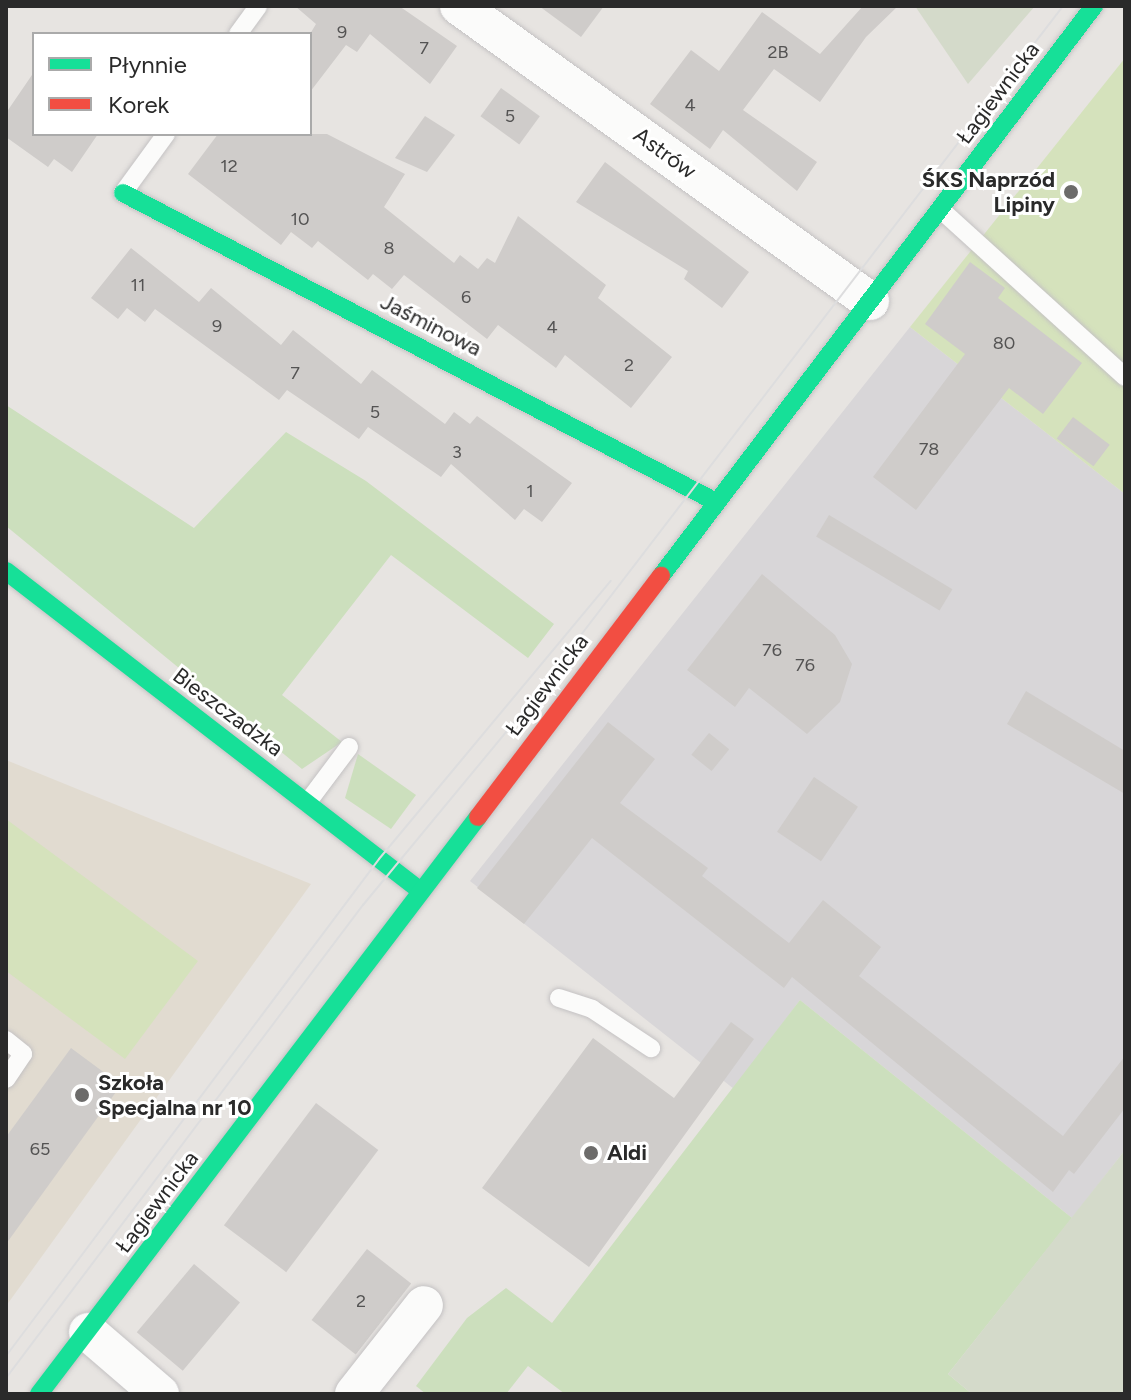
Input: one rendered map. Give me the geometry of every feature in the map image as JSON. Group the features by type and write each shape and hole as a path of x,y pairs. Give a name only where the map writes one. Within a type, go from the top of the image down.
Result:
{"street":[{"name":"Astrów","path":"459,6 870,301"},
{"name":"Łagiewnicka","path":"39,1394 1094,6"},
{"name":"Jaśminowa","path":"123,193 716,502"},
{"name":"Bieszczadzka","path":"6,571 421,891"},
{"path":"354,1394 424,1305"},
{"path":"88,1332 160,1394"}],"lane":[{"path":"239,32 258,6"},
{"path":"123,193 165,136"},
{"path":"940,209 1125,377"},
{"path":"307,803 349,747"},
{"path":"559,998 592,1009 651,1048"},
{"path":"6,1040 23,1054 6,1079"}],"shaded area":[{"path":"910,327 1125,494 1125,1150 1072,1218 800,1000 734,1089 470,881"},
{"name":"Szkoła Specjalna nr 10","path":"6,760 311,884 6,1306"}],"green space":[{"path":"915,6 1035,6 968,84"},
{"name":"ŚKS Naprzód Lipiny","path":"1125,58 1125,494 910,327"},
{"path":"6,405 194,528 286,432 366,481 554,624 528,658 391,555 282,695 342,742 302,769 6,526"},
{"path":"358,754 416,795 391,829 345,798"},
{"path":"6,819 198,961 125,1059 6,971"},
{"path":"800,1000 1072,1218 948,1374 972,1394 565,1394 528,1366 506,1394 426,1394 416,1386 467,1318 506,1288 552,1323"},
{"path":"1125,1150 1125,1394 972,1394 948,1374"}],"building":[{"path":"295,6 399,6 457,46 430,84 370,34 357,52 346,45 312,89 311,32 316,24"},
{"path":"539,6 604,6 581,37"},
{"path":"863,6 898,6 866,37 820,102 774,69 743,110 817,162 797,191 723,130 710,149 650,104 691,50 719,71 762,12 820,54"},
{"path":"32,75 32,136 97,136 72,172 54,159 48,167 6,137 6,113"},
{"path":"501,88 540,116 519,145 480,116"},
{"path":"425,116 455,135 427,172 395,158"},
{"path":"327,134 405,174 384,207 454,263 460,255 478,269 487,258 495,263 518,216 606,285 598,298 672,357 631,408 565,355 556,368 498,325 487,339 404,275 392,289 373,274 368,280 318,241 312,248 291,232 281,245 188,174 216,136"},
{"path":"605,162 749,272 722,308 684,279 688,271 576,202"},
{"path":"131,248 199,302 211,288 281,345 293,330 361,384 372,370 445,424 454,412 470,424 477,416 572,483 542,522 524,509 515,520 451,464 441,477 368,427 359,439 287,390 279,400 155,309 145,322 127,308 118,319 91,298"},
{"path":"970,262 1005,288 998,298 1082,363 1043,414 1009,388 916,510 873,477 965,354 925,324"},
{"path":"1073,417 1110,445 1093,466 1057,439"},
{"path":"829,515 952,589 940,611 816,536"},
{"path":"762,574 835,635 852,664 840,702 807,734 749,688 735,707 687,670"},
{"path":"1026,691 1125,751 1125,794 1007,724"},
{"path":"608,722 655,759 620,803 708,868 702,876 789,943 823,900 881,947 859,976 1063,1136 1125,1056 1125,1108 1074,1174 1069,1170 1053,1192 792,977 784,988 592,838 524,924 477,888"},
{"path":"709,733 729,749 712,771 691,755"},
{"path":"814,777 858,807 821,861 777,832"},
{"name":"Aldi","path":"731,1022 754,1039 589,1267 482,1188 593,1038 674,1098"},
{"path":"71,1048 121,1085 6,1244 6,1137"},
{"path":"316,1103 378,1150 286,1272 224,1225"},
{"path":"367,1249 411,1283 356,1354 312,1320"},
{"path":"194,1264 240,1303 183,1371 137,1332"}],"tram line":[{"path":"6,1378 363,905 515,721 1063,6"},
{"path":"6,1356 379,859 611,581"}],"traffic: fast":[{"path":"661,576 1094,6"},
{"path":"123,193 716,502"},
{"path":"6,571 421,891"},
{"path":"39,1394 478,817"}],"traffic: jam":[{"path":"478,817 661,576"}],"place":[{"name":"ŚKS Naprzód Lipiny","path":"1071,192"},
{"name":"Szkoła Specjalna nr 10","path":"82,1095"},
{"name":"Aldi","path":"591,1153"}]}
